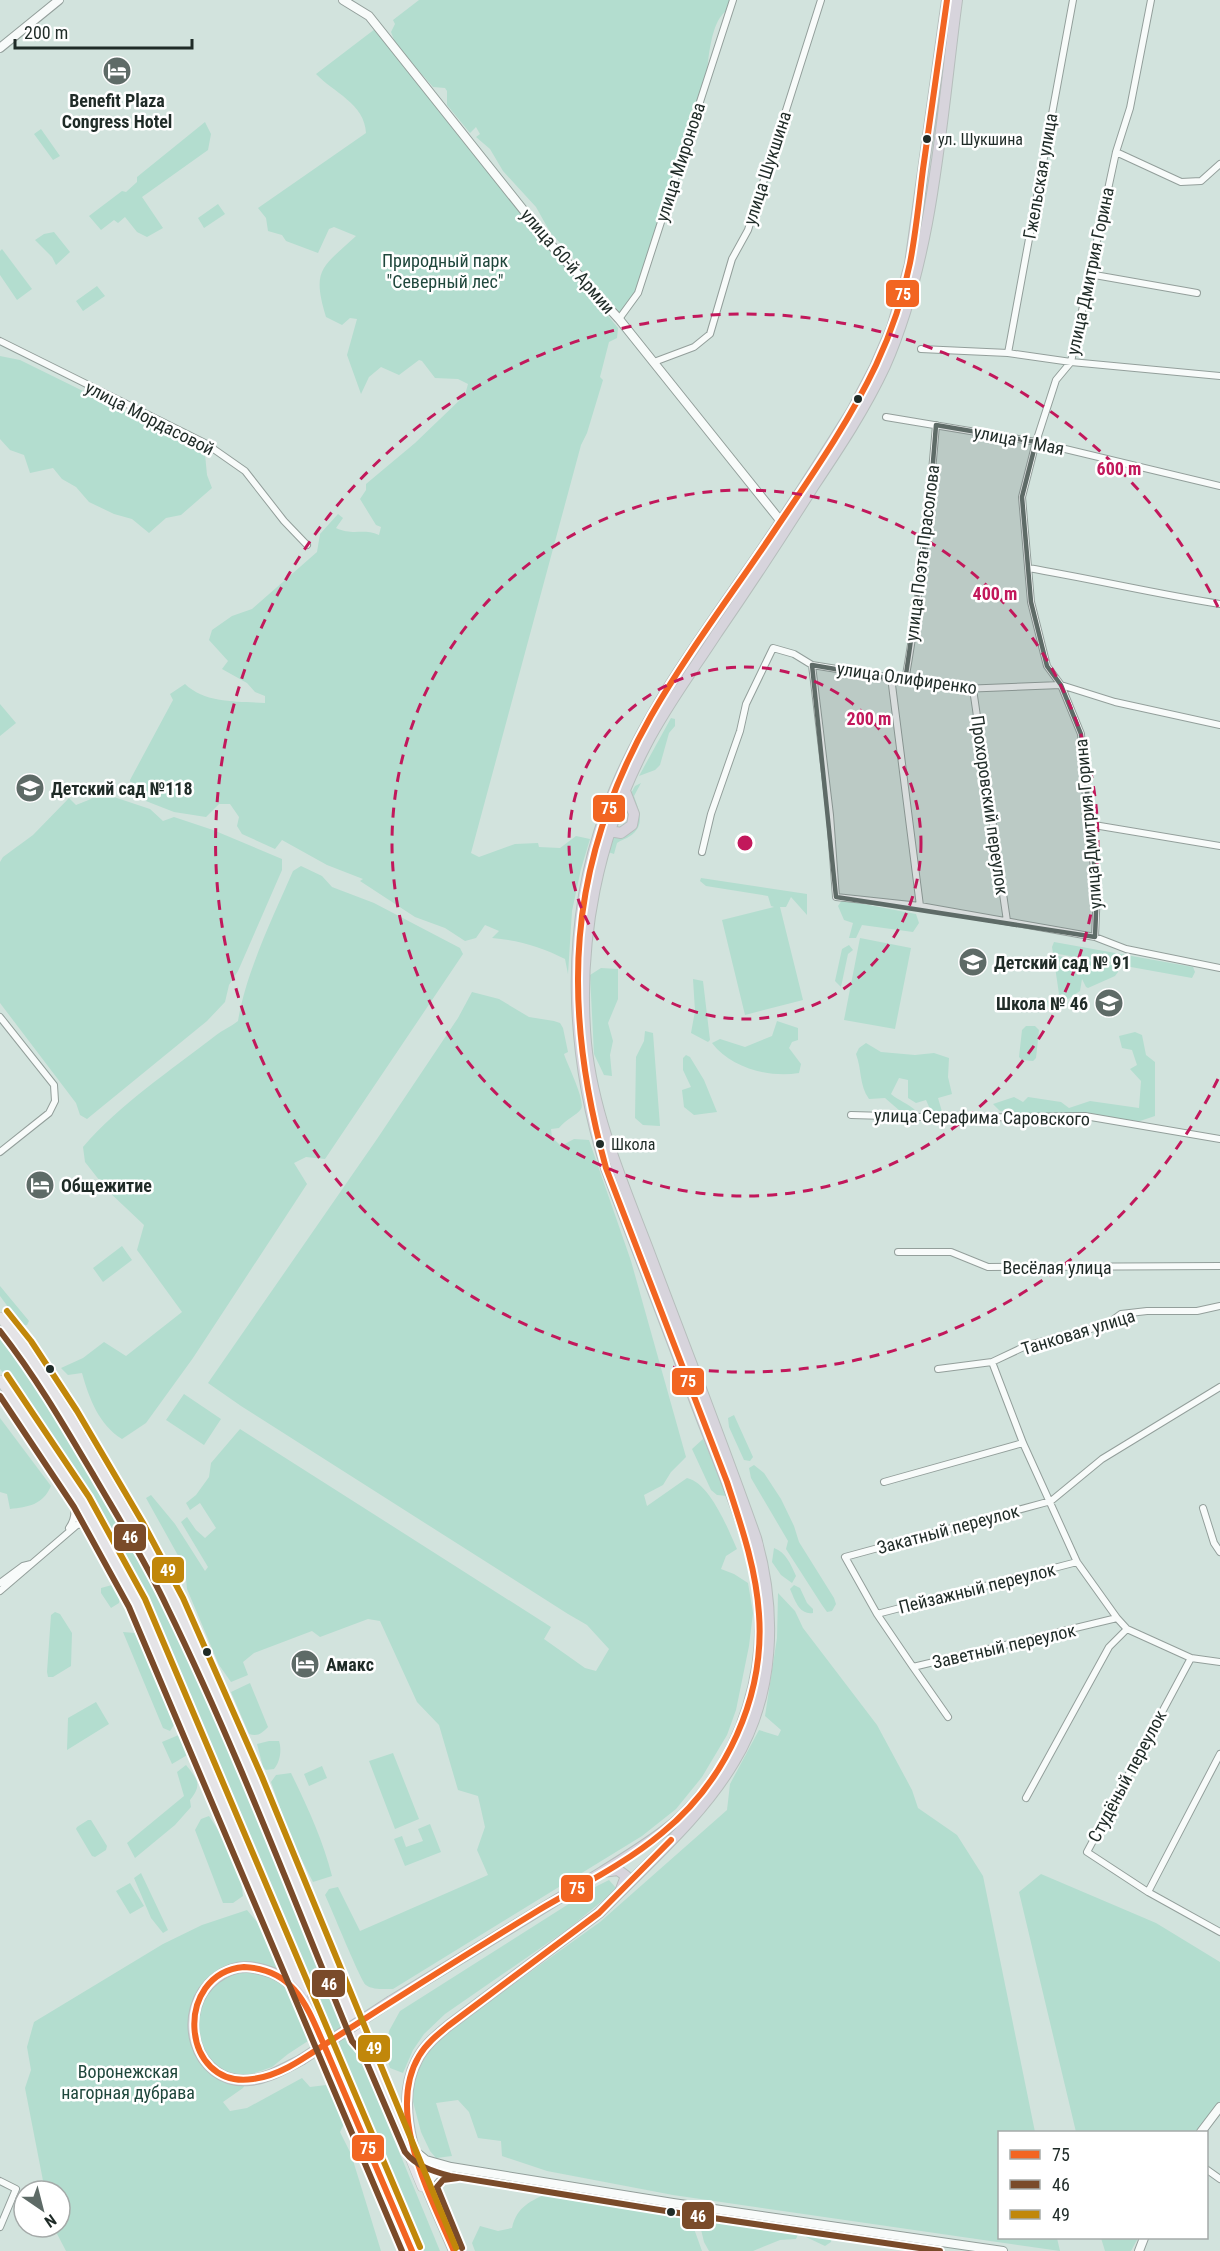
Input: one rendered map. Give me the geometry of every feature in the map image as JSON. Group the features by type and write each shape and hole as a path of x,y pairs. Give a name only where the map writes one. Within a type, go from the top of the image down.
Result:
{"highway":[{"path":"886,352 910,264 947,0"},
{"path":"412,2251 306,2003 291,1983 277,1974 257,1968 238,1967 209,1983 198,2000 192,2019 194,2037 206,2061 214,2069 232,2078 249,2080 260,2078 301,2060 391,2001 660,1835 699,1796 738,1734 751,1697 759,1658 760,1616 756,1580 744,1532 606,1168 584,1083 579,1046 577,951 581,910 603,821 637,744 656,710 859,415 886,352 899,331 912,292 923,242 957,0"},
{"path":"454,2251 413,2148 406,2100 412,2072 424,2050 448,2026 591,1919 696,1813 734,1762 746,1737 765,1682 770,1615 766,1578 756,1538 626,1190 604,1124 586,1045 586,950 590,910 598,871 625,791 663,715 784,524"},
{"path":"603,821 604,826 610,831 624,832 634,822 634,814 625,791"},
{"path":"602,1872 615,1870 624,1873 626,1879 620,1892"}],"main road":[{"path":"0,1317 23,1346 69,1416 135,1528 175,1602 254,1780 448,2251"},
{"path":"0,1380 82,1502 107,1545 164,1662 306,2003"}],"street":[{"path":"0,48 59,0"},
{"name":"улица 60-й Армии","path":"343,0 369,16 552,246 619,319 784,524"},
{"name":"улица Миронова","path":"619,319 638,293 733,0"},
{"name":"улица Шукшина","path":"654,362 694,347 710,334 732,260 748,230 821,0"},
{"name":"Гжельская улица","path":"1008,352 1073,0"},
{"name":"улица Дмитрия Горина","path":"1095,937 1097,890 1088,824 1081,734 1061,685 1047,666 1031,602 1022,497 1036,442 1056,380 1071,362 1116,152 1130,108 1151,0"},
{"path":"1116,152 1181,182 1201,181 1220,164"},
{"path":"1089,274 1197,293"},
{"name":"улица Мордасовой","path":"0,341 204,443 245,471 284,521 307,545"},
{"path":"921,349 1008,352 1071,362 1220,376"},
{"name":"улица 1 Мая","path":"886,417 1036,442 1220,486"},
{"name":"улица Поэта Прасолова","path":"905,681 928,524 936,425"},
{"path":"1028,568 1220,604"},
{"name":"улица Олифиренко","path":"702,852 711,814 740,730 746,704 773,648 794,654 812,665 905,681 973,689 1061,685 1115,702 1220,725"},
{"path":"812,665 830,815 836,897 920,906 1095,937 1126,949 1220,968"},
{"path":"891,677 920,906"},
{"name":"Прохоровский переулок","path":"973,689 1007,921"},
{"path":"1088,824 1220,846"},
{"path":"0,1017 54,1085 55,1101 44,1118 0,1152"},
{"name":"улица Серафима Саровского","path":"851,1115 957,1118 1085,1116 1220,1139"},
{"name":"Весёлая улица","path":"898,1252 951,1252 988,1267 1220,1266"},
{"name":"Танковая улица","path":"938,1369 992,1362 1028,1345 1106,1325 1121,1314 1147,1311 1197,1311 1220,1306"},
{"path":"992,1362 1023,1443 1077,1562 1118,1618 1127,1629 1191,1658 1220,1662"},
{"path":"1051,1501 1102,1459 1220,1387"},
{"path":"884,1482 1023,1443"},
{"path":"0,1591 34,1563 73,1523 75,1504 58,1466"},
{"name":"Закатный переулок","path":"877,1614 844,1557 1051,1501"},
{"path":"1203,1508 1214,1543 1220,1552"},
{"path":"65,1533 76,1525 84,1524 107,1545"},
{"name":"Пейзажный переулок","path":"877,1614 1077,1562"},
{"path":"0,1583 23,1566 34,1563"},
{"path":"877,1614 914,1667"},
{"name":"Заветный переулок","path":"948,1717 914,1667 1118,1618"},
{"path":"1026,1798 1109,1647 1127,1629"},
{"name":"Студёный переулок","path":"1191,1658 1087,1852 1148,1892 1220,1932"},
{"path":"1148,1892 1220,1754"},
{"path":"360,2038 371,2049 413,2148 426,2160 451,2168 1003,2251"},
{"path":"1202,2131 1220,2107"},
{"path":"428,2187 433,2175 451,2168"},
{"path":"0,2181 16,2189 0,2227"}],"highlighted area":[{"path":"936,425 1036,442 1022,497 1031,602 1047,666 1061,685 1081,734 1097,890 1095,937 836,897 812,665 905,681 928,523"}],"green space":[{"name":"Природный парк \"Северный лес\"","path":"419,0 733,0 718,21 712,36 707,80 638,293 626,310 621,310 620,313 607,297 591,285 572,256 550,232 536,207 503,171 490,149 476,137 480,134 476,127 470,133 447,105 445,88 433,87 396,45 391,32 395,24 393,20"},
{"name":"Природный парк \"Северный лес\"","path":"375,29 471,152 474,152 618,328 617,338 609,342 600,377 603,380 587,433 581,445 471,853 479,857 515,844 538,843 539,847 560,848 576,836 590,839 572,911 568,974 565,959 548,951 520,942 492,938 499,931 485,925 476,938 465,941 445,928 415,917 360,881 363,879 327,865 282,840 275,849 242,834 237,826 239,817 230,804 219,804 206,817 174,812 133,796 130,780 173,700 170,694 185,684 212,698 265,703 265,696 255,692 247,683 222,669 228,661 209,640 212,630 232,616 252,609 317,552 320,534 338,514 343,518 336,528 379,535 381,527 376,525 360,499 366,490 366,484 415,443 465,395 468,384 458,379 435,378 419,360 399,375 381,367 369,377 361,394 347,355 357,319 350,318 342,325 326,317 320,288 320,278 328,262 356,236 334,227 329,229 318,253 286,241 282,235 268,231 266,218 258,208 366,133 360,114 354,106 316,74"},
{"path":"205,122 211,134 208,150 142,197 163,228 147,237 137,232 125,217 118,223 114,220 101,230 89,216 122,191 126,192 137,182 137,177"},
{"path":"41,129 60,156 53,160 34,134"},
{"path":"218,204 225,214 204,228 198,218"},
{"path":"54,232 70,252 56,265 52,257 35,240 44,234"},
{"path":"2,249 32,289 17,300 0,275 0,251"},
{"path":"97,286 105,296 83,311 76,301"},
{"path":"0,356 20,360 146,422 205,454 207,475 212,488 181,515 166,518 149,533 132,519 114,514 89,502 76,487 62,479 53,468 30,473 24,455 10,450 0,439"},
{"path":"0,704 16,723 0,736"},
{"path":"671,718 675,719 675,726 669,733 660,765 655,770 639,776"},
{"path":"641,783 634,796 640,818 638,827 630,836 617,843 614,854 608,852 613,835 628,834 630,795 635,786"},
{"path":"96,791 150,809 163,821 174,817 213,830 282,859 282,870 238,971 229,985 225,1002 207,1021 87,1119 80,1115 76,1103 0,1003 0,862 3,857 33,835 69,798 76,805 91,799"},
{"path":"301,866 322,876 332,887 374,903 460,948 463,954 325,1159 306,1157 294,1163 307,1184 193,1358 146,1423 122,1439 101,1419 82,1373 68,1375 61,1368 83,1358 104,1342 126,1356 182,1312 137,1250 144,1225 107,1190 85,1162 83,1147 113,1116 146,1088 238,1021 247,983 261,945 293,871"},
{"path":"701,878 807,894 807,915 791,897 786,907 780,907 803,1000 745,1015 722,920 774,907 771,906 768,896 706,886 700,881"},
{"path":"842,900 916,914 919,923 913,932 862,925 856,938 849,938 853,923 844,920 838,906"},
{"path":"860,938 911,948 895,1029 844,1020"},
{"path":"1054,942 1193,967 1195,972 1192,978 1053,953"},
{"path":"849,945 853,950 848,954 841,987 835,981 842,949"},
{"path":"1058,956 1117,966 1118,972 1115,976 1088,988 1082,979 1080,991 1062,1003 1047,1007 1044,1003 1059,994 1054,960"},
{"path":"601,968 618,969 618,999 608,1023 613,1041 610,1055 612,1076 604,1075 594,1054 590,975"},
{"path":"693,979 703,981 710,1040 708,1042 691,1033 695,1011"},
{"path":"472,992 499,999 529,1017 560,1023 563,1028 568,1052 564,1054 579,1091 582,1105 579,1111 559,1128 551,1129 552,1137 561,1146 574,1139 589,1140 631,1261 686,1457 671,1472 663,1485 644,1495 647,1506 687,1478 703,1488 711,1497 737,1549 726,1556 721,1569 748,1583 753,1613 736,1710 727,1735 702,1777 676,1809 642,1836 393,1989 379,1989 369,1987 363,1981 325,1895 329,1889 338,1887 360,1931 488,1875 477,1850 485,1827 478,1796 458,1790 439,1725 417,1702 380,1621 368,1619 320,1637 312,1631 254,1653 243,1662 248,1675 231,1682 219,1665 187,1589 185,1568 146,1498 151,1495 175,1524 205,1571 208,1567 181,1522 187,1517 205,1538 216,1528 200,1503 190,1510 186,1503 196,1495 209,1477 211,1463 240,1429 551,1627 544,1639 585,1668 596,1671 609,1649 587,1625 208,1383 377,1139 458,1018"},
{"path":"777,1021 798,1028 798,1040 792,1042 789,1048 801,1064 799,1073 775,1074 751,1069 729,1059 712,1043 720,1039 745,1047 772,1036"},
{"path":"1026,1026 1035,1026 1039,1030 1036,1058 1033,1061 1022,1060 1019,1057 1022,1030"},
{"path":"645,1031 653,1033 660,1126 643,1125 635,1118 636,1057 644,1041"},
{"path":"1135,1032 1142,1035 1146,1055 1155,1062 1155,1116 1128,1125 1000,1111 993,1104 1014,1097 1023,1102 1028,1097 1061,1102 1069,1108 1090,1101 1139,1108 1141,1081 1130,1069 1137,1065 1132,1050 1122,1048 1119,1036"},
{"path":"866,1043 881,1052 915,1055 934,1053 949,1058 948,1077 952,1094 938,1098 943,1115 930,1109 926,1100 916,1103 908,1098 908,1080 899,1078 891,1094 916,1111 900,1111 885,1098 869,1099 856,1054 859,1048"},
{"path":"686,1055 690,1057 704,1080 717,1112 694,1115 684,1107 682,1090 691,1087 683,1070 683,1058"},
{"path":"122,1246 132,1260 103,1282 93,1268"},
{"path":"0,1286 29,1321 27,1325 22,1326 0,1296"},
{"path":"0,1332 81,1451 149,1574 180,1638 266,1834 440,2251 421,2251 168,1656 135,1585 88,1500 21,1395 0,1369"},
{"path":"184,1394 221,1419 204,1445 166,1420"},
{"path":"734,1415 753,1457 750,1461 744,1460 729,1427 728,1418"},
{"path":"0,1418 51,1486 44,1497 34,1504 10,1509 7,1494 0,1492"},
{"path":"703,1439 727,1496 717,1495 711,1490 692,1449"},
{"path":"754,1465 764,1473 781,1499 799,1542 834,1598 836,1604 832,1611 827,1612 786,1549 788,1541 751,1478 749,1468"},
{"path":"774,1548 782,1553 790,1563 796,1576 792,1583 781,1575 772,1562"},
{"path":"112,1585 120,1596 119,1603 111,1608 101,1593 101,1588"},
{"path":"794,1585 800,1588 807,1603 813,1609 813,1613 804,1612 798,1606 790,1589"},
{"path":"778,1593 795,1611 803,1628 877,1725 912,1790 918,1808 957,1835 983,1876 1035,2131 998,2131 998,2239 1057,2239 1060,2251 673,2195 547,2171 502,2156 501,2141 478,2138 469,2112 458,2100 436,2103 452,2156 436,2158 421,2132 411,2094 419,2067 432,2047 462,2021 600,1922 727,1810 730,1784 759,1730 778,1736 781,1730 765,1716 777,1638"},
{"path":"55,1612 60,1614 72,1633 71,1666 53,1677 48,1677 51,1615"},
{"path":"123,1632 135,1633 174,1725 170,1731 163,1728"},
{"path":"250,1683 268,1727 257,1735 249,1734 231,1692"},
{"path":"96,1702 109,1724 67,1750 68,1718"},
{"path":"181,1734 189,1754 172,1764 162,1742"},
{"path":"279,1741 280,1752 274,1769 266,1770 263,1767 257,1744"},
{"path":"393,1753 419,1819 395,1829 369,1761"},
{"path":"186,1765 197,1782 196,1790 190,1800 191,1807 175,1825 135,1858 127,1843 184,1796 177,1772"},
{"path":"322,1766 327,1778 309,1786 304,1774"},
{"path":"291,1773 319,1836 332,1876 313,1882 291,1839 271,1782 276,1775"},
{"path":"209,1816 236,1862 243,1896 233,1903 223,1903 195,1830 201,1819"},
{"path":"91,1820 107,1846 106,1850 95,1857 92,1856 76,1829"},
{"path":"430,1824 441,1852 405,1866 394,1839 402,1836 406,1847 423,1841 418,1829"},
{"path":"141,1873 168,1930 163,1933 151,1918 134,1878"},
{"path":"1041,1874 1156,1923 1220,1962 1220,2102 1197,2131 1076,2131 1019,1892"},
{"path":"609,1880 616,1888 612,1893 568,1929 445,2014 424,2034 413,2050 403,2073 390,2068 386,2055 389,2031 400,2011"},
{"path":"130,1883 144,1906 130,1914 116,1891"},
{"name":"Воронежская нагорная дубрава","path":"247,1910 258,1923 308,2041 272,2067 252,2074 243,2088 223,2102 230,2111 247,2108 302,2078 310,2087 326,2085 344,2124 340,2132 351,2154 381,2251 66,2251 60,2239 72,2239 72,2179 43,2179 25,2088 31,2070 27,2047 34,2022 163,1944 202,1925"},
{"path":"550,2192 688,2212 702,2251 475,2251 472,2243 480,2226 498,2231 512,2228 521,2209"},
{"path":"698,2217 764,2219 800,2230 796,2239 780,2240 753,2251 709,2251 704,2242"},
{"path":"809,2231 832,2234 831,2242 825,2246 806,2237"},
{"path":"1101,2239 1137,2239 1131,2251 1105,2251"}],"transit line":[{"name":"75","path":"324,2045 539,1910 618,1865 662,1833 705,1789 737,1735 748,1706 759,1645 759,1614 751,1563 727,1482 606,1168 582,1050 578,993 580,937 588,882 602,827 623,772 651,716 696,644 830,448 854,407 887,340 904,289 912,251 947,0"},
{"name":"49","path":"7,1311 31,1341 77,1411 143,1523 183,1598 262,1777 456,2248"},
{"name":"46","path":"0,1331 26,1366 61,1421 159,1590 217,1714 352,2041 363,2054 409,2157 425,2167 450,2176 672,2212 940,2251"},
{"name":"49","path":"7,1375 89,1497 145,1599 420,2247"},
{"name":"46","path":"0,1396 74,1507 129,1607 402,2251"},
{"name":"75","path":"454,2251 424,2181 409,2129 407,2103 410,2079 419,2056 428,2044 448,2026 599,1913 671,1840"},
{"name":"75","path":"244,1967 261,1969 287,1982 304,2004 324,2045 281,2071 253,2079 229,2078 211,2067 199,2050 194,2029 196,2008 205,1989 221,1974 244,1967"},
{"name":"75","path":"324,2045 412,2251"},
{"name":"46","path":"458,2178 443,2180 437,2187 462,2248"}],"place":[{"name":"Benefit Plaza Congress Hotel","path":"117,71"},
{"name":"ул. Шукшина","path":"927,139"},
{"name":"Детский сад №118","path":"30,788"},
{"name":"Детский сад № 91","path":"973,962"},
{"name":"Школа № 46","path":"1109,1003"},
{"name":"Школа","path":"600,1144"},
{"name":"Общежитие","path":"40,1185"},
{"name":"Амакс","path":"305,1664"}]}
